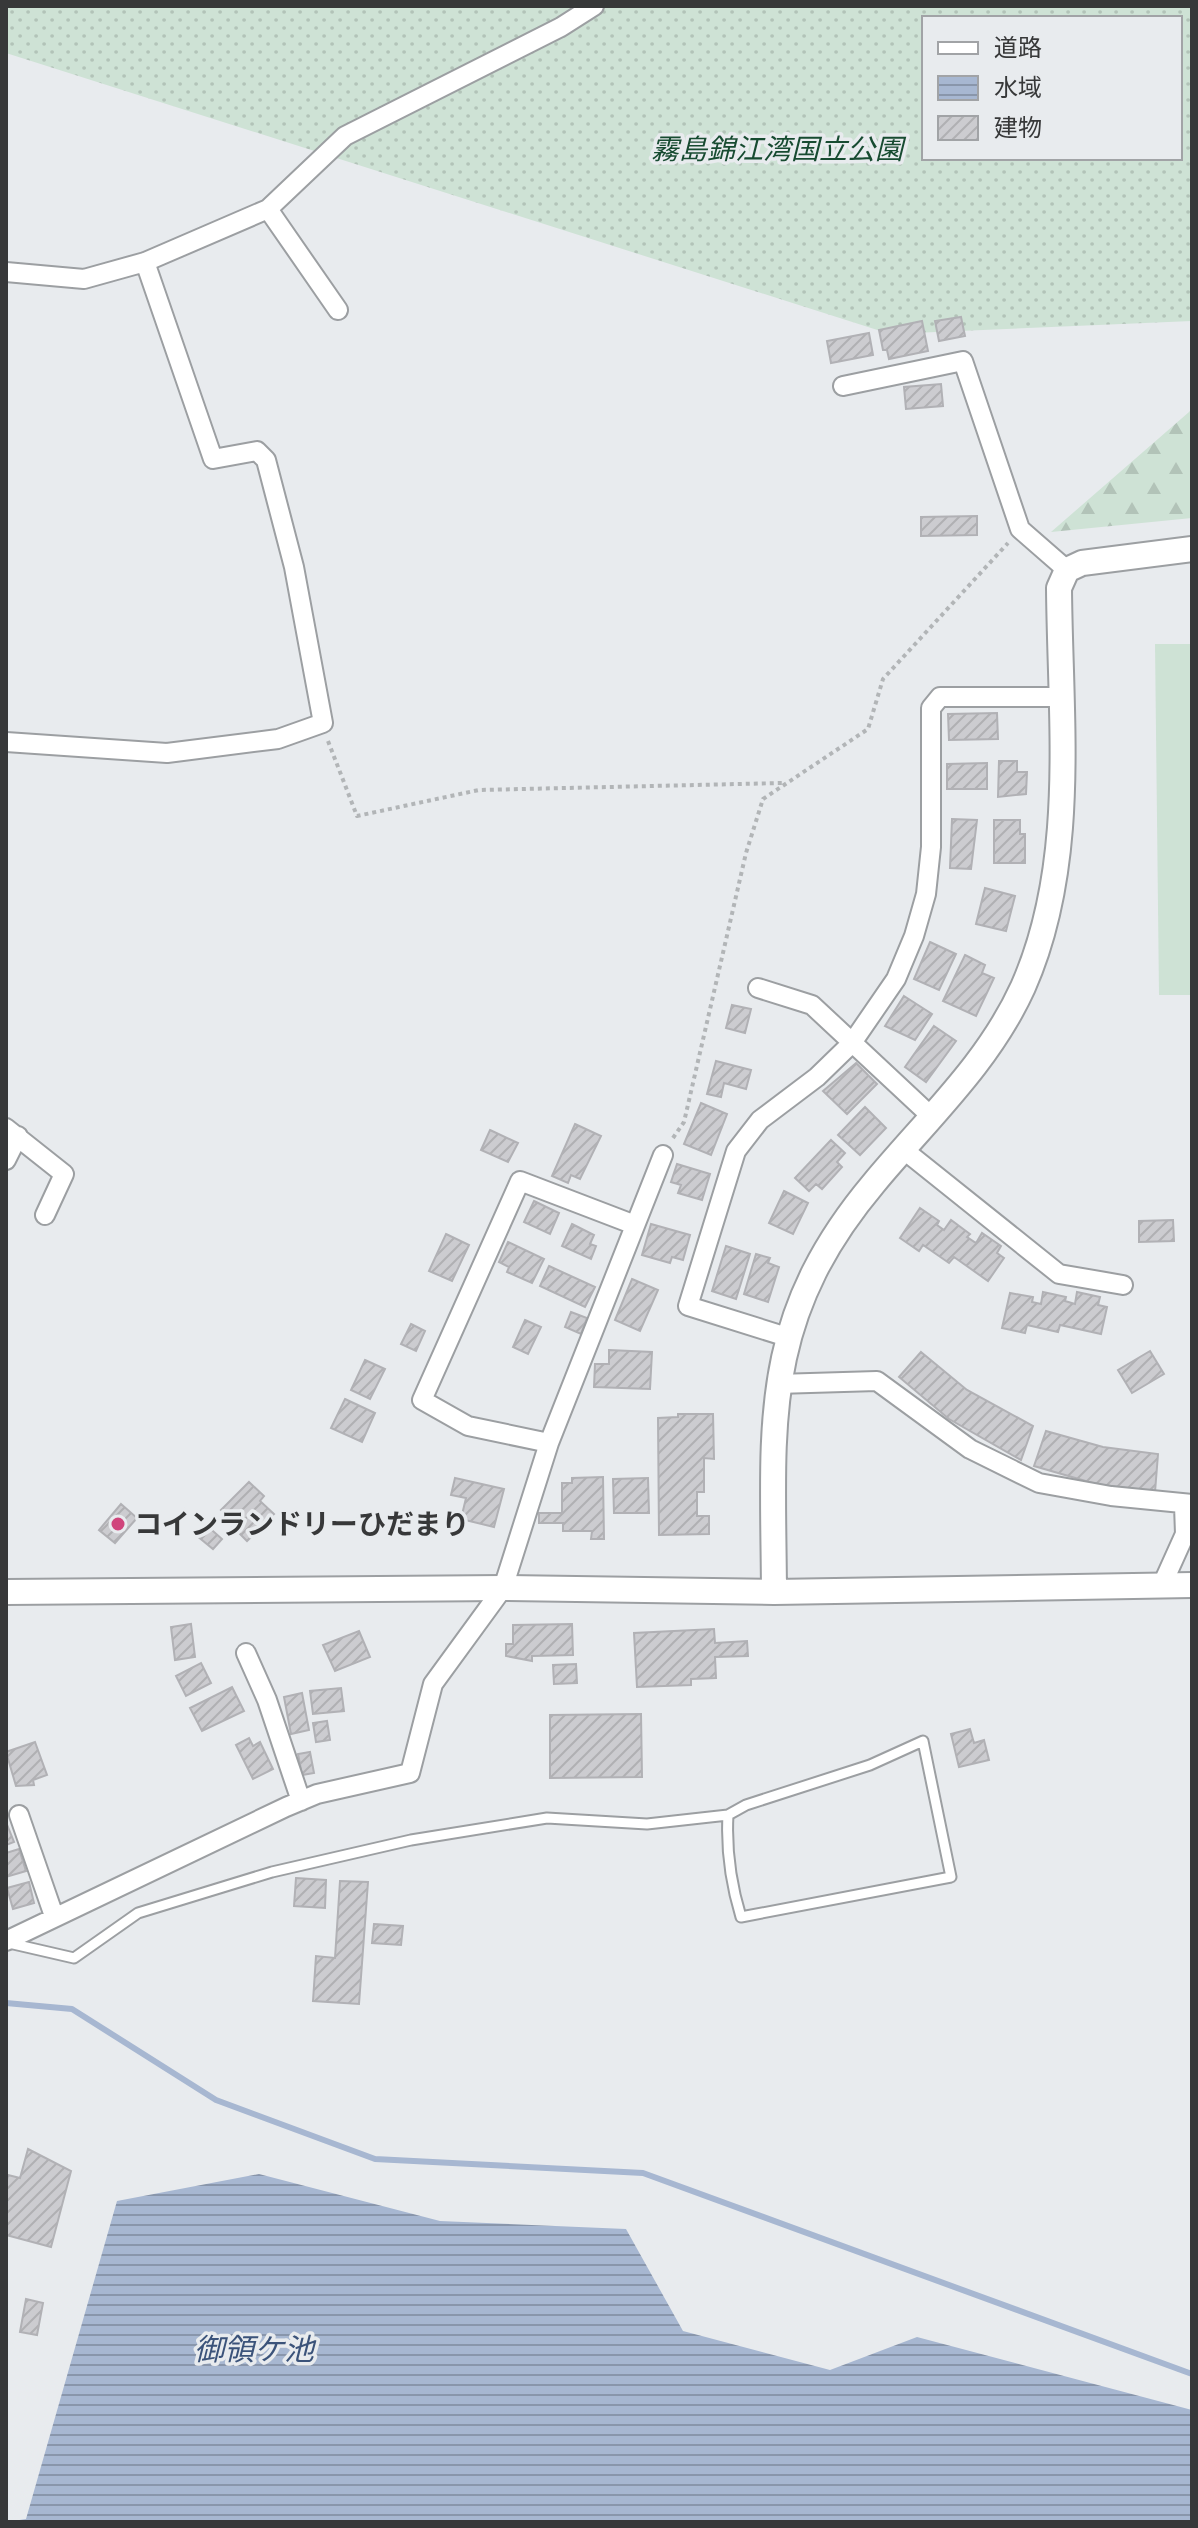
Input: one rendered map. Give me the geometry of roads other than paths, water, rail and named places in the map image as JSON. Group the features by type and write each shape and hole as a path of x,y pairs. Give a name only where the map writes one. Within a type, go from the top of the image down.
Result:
{"street":[{"path":"6,272 84,279 145,262 268,209 345,136 561,27 594,6"},
{"path":"268,209 338,310"},
{"path":"6,742 167,753 278,739 323,723 294,567 266,460 257,451 213,459 145,262"},
{"path":"843,386 963,361 1020,529 1067,570"},
{"path":"774,1592 777,1384 787,1337 819,1260 842,1223 933,1118 1000,1034 1041,939 1052,896 1059,846 1059,588 1067,570 1082,563 1192,549"},
{"path":"787,1337 688,1306 736,1151 760,1120 817,1077 852,1043 896,979 914,936 926,894 931,847 931,708 940,697 1060,697"},
{"path":"758,988 812,1005 933,1118"},
{"path":"6,1160 12,1132 64,1174 45,1215"},
{"path":"904,1150 1059,1274 1123,1285"},
{"path":"6,1942 54,1916 301,1801 410,1773 433,1684 503,1588 549,1443 663,1155"},
{"path":"549,1443 468,1426 422,1400 520,1181 635,1225"},
{"path":"777,1384 877,1381 970,1449 1039,1483 1188,1504 1185,1534 1162,1585"},
{"path":"6,1592 503,1588 774,1592 1192,1585"},
{"path":"246,1653 267,1700 301,1801"},
{"path":"19,1815 54,1916"}],"lane":[{"path":"6,1942 74,1958 138,1913 272,1872 411,1840 547,1818 647,1824 728,1815 746,1805 870,1765 923,1741 951,1877 741,1917 727,1841 728,1815"}],"water":[{"name":"御領ケ池","path":"259,2174 440,2221 626,2229 683,2331 830,2370 917,2337 1192,2410 1192,2522 6,2522 26,2519 117,2201"}],"waterway":[{"path":"6,2003 72,2009 216,2100 375,2159 643,2173 1192,2374"}],"place":[{"name":"コインランドリーひだまり","path":"118,1524"}],"park label":[{"name":"霧島錦江湾国立公園","path":"777,149"}]}
